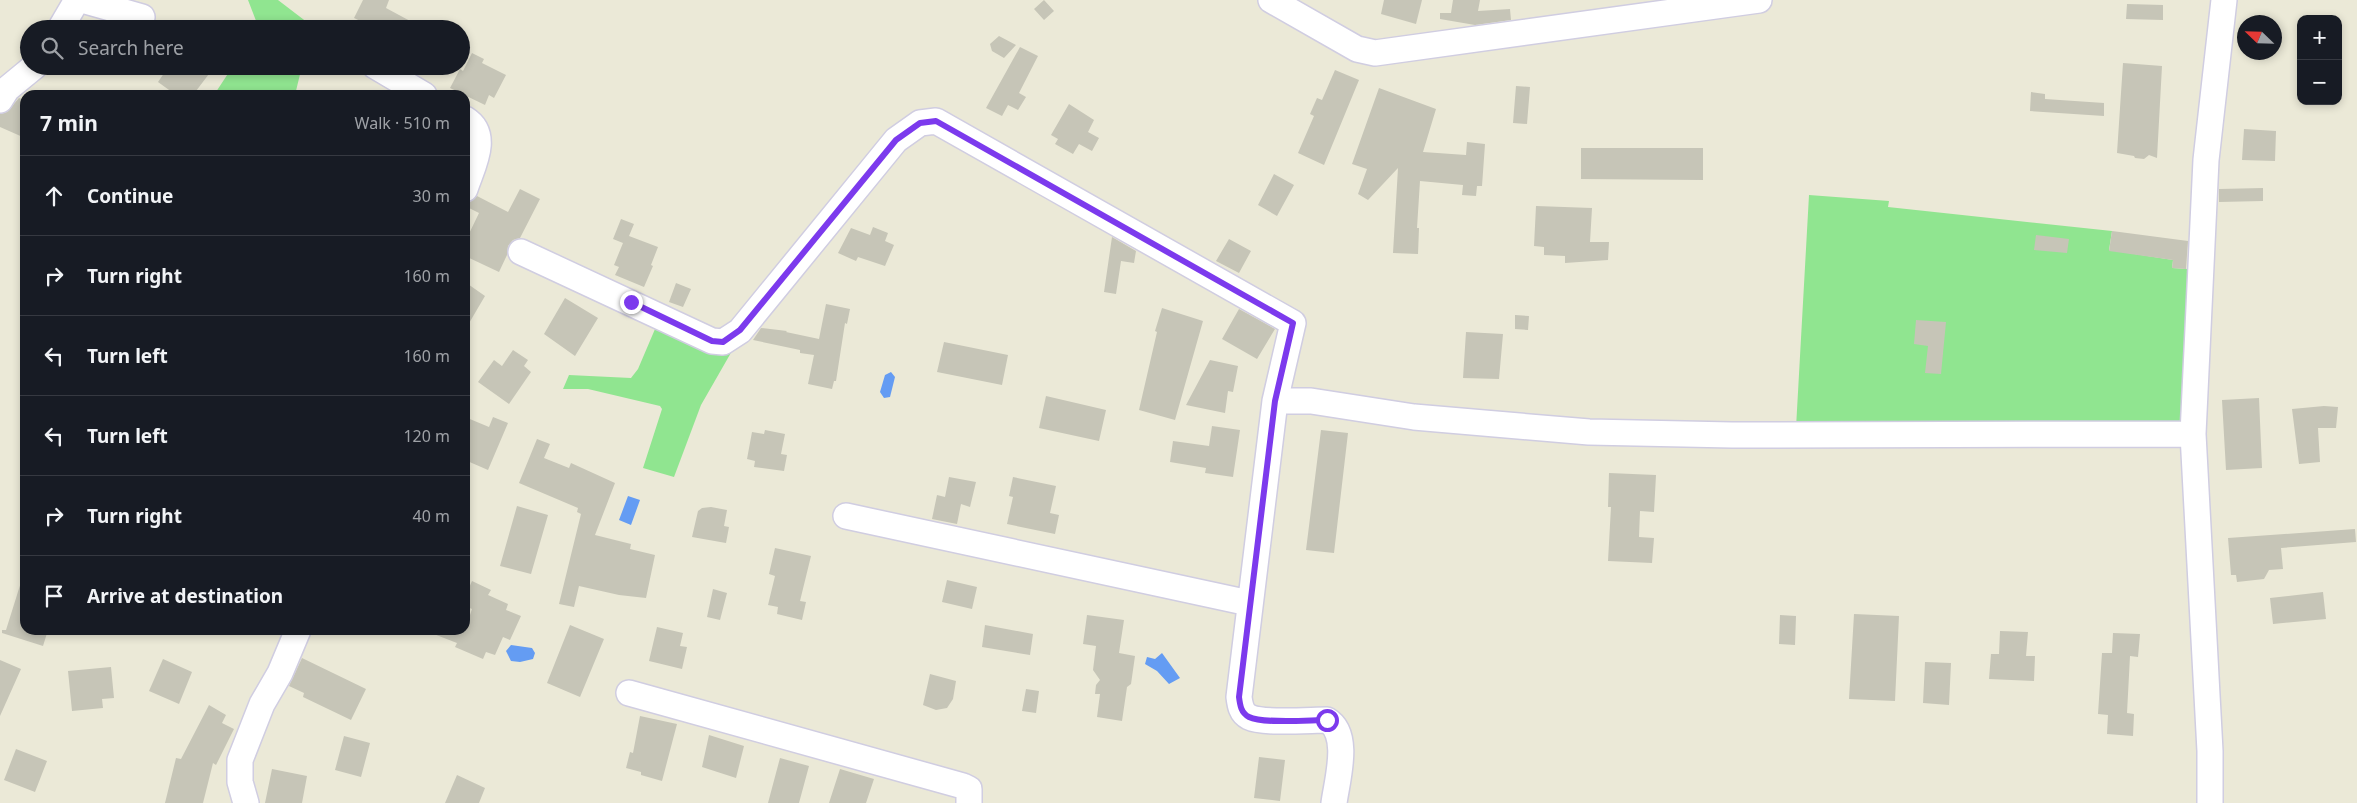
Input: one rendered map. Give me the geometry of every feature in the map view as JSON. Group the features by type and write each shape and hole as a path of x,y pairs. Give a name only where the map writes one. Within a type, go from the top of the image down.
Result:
{"street":[{"path":"65,20 77,0"},
{"path":"82,0 142,17"},
{"path":"1271,0 1357,49 1375,53 1650,7 1759,0"},
{"path":"2210,803 2210,751 2193,434 2206,160 2224,0"},
{"path":"0,100 7,89 24,75"},
{"path":"390,75 416,90"},
{"path":"521,252 712,341 723,342 740,330 896,140 920,123 936,121 1293,323 1275,401 1239,697 1241,710 1249,717 1261,720 1327,720 1335,725 1340,733 1341,744 1334,803"},
{"path":"470,123 477,129 479,142 470,172"},
{"path":"1275,401 1311,401 1414,417 1589,432 1732,434 2193,434"},
{"path":"846,516 1249,603"},
{"path":"246,803 240,782 240,760 262,704 280,672 296,635"},
{"path":"629,693 963,786 969,789 969,803"}],"green space":[{"path":"248,0 278,0 304,20 256,20"},
{"path":"227,75 300,75 296,90 217,90"},
{"path":"1809,195 1889,201 1888,207 2112,231 2109,250 2173,260 2172,268 2188,269 2181,421 1796,428"},
{"path":"658,322 708,347 732,351 701,405 674,477 643,468 662,409 660,406 588,389 563,389 569,375 631,378 638,369"}],"water":[{"path":"891,372 895,377 890,397 884,398 880,392 885,375"},
{"path":"628,496 640,500 631,525 619,520"},
{"path":"511,645 532,648 535,653 533,659 520,662 511,661 506,651"},
{"path":"1162,653 1180,678 1169,684 1157,671 1145,664 1147,657 1155,659"}],"building":[{"path":"363,0 389,0 386,8 408,20 358,20 354,18"},
{"path":"1044,0 1054,11 1044,20 1034,9"},
{"path":"1384,0 1422,0 1416,24 1381,14"},
{"path":"1453,0 1480,0 1478,11 1510,9 1511,20 1475,25 1440,19 1440,13 1451,13"},
{"path":"2127,4 2163,5 2163,20 2126,19"},
{"path":"999,36 1016,45 1004,58 992,51 990,44"},
{"path":"1020,47 1038,56 1019,93 1026,97 1018,110 1008,105 1002,116 986,108"},
{"path":"472,53 484,59 482,63 506,75 494,98 489,95 485,105 470,98 470,90 454,90 450,88 457,75 470,75 470,57"},
{"path":"2123,63 2162,66 2157,158 2149,155 2144,159 2135,158 2134,156 2117,153"},
{"path":"1335,70 1359,80 1324,165 1298,153 1314,116 1310,114 1317,98 1322,100"},
{"path":"163,75 208,75 197,90 169,90 158,82"},
{"path":"1516,86 1530,87 1527,124 1513,123"},
{"path":"1379,88 1436,109 1423,152 1466,155 1467,142 1485,144 1482,186 1477,186 1476,196 1462,195 1463,185 1420,181 1417,228 1419,228 1418,254 1393,253 1398,168 1368,200 1358,194 1367,169 1352,164"},
{"path":"2031,92 2045,94 2045,99 2104,103 2104,116 2030,111"},
{"path":"20,98 20,136 0,127 0,114 7,112"},
{"path":"1069,104 1094,120 1088,132 1099,138 1092,151 1079,144 1073,154 1055,144 1058,139 1051,135"},
{"path":"2244,129 2276,131 2275,161 2242,160"},
{"path":"1581,148 1703,148 1703,180 1581,179"},
{"path":"1274,174 1294,185 1277,216 1258,205"},
{"path":"2263,188 2263,201 2219,202 2219,189"},
{"path":"520,189 540,199 520,238 513,240 508,246 507,255 499,272 470,258 470,232 479,213 470,208 470,202 477,196 508,212"},
{"path":"1536,206 1592,208 1590,242 1609,242 1608,260 1565,263 1565,256 1544,255 1544,247 1534,246"},
{"path":"621,219 634,224 629,236 658,247 651,265 653,266 644,287 615,275 619,267 614,265 623,243 613,239"},
{"path":"873,227 888,233 885,241 894,245 885,266 858,257 856,261 838,253 851,228 870,235"},
{"path":"2112,231 2188,241 2186,269 2172,268 2173,260 2109,251"},
{"path":"2036,235 2069,239 2067,253 2034,250"},
{"path":"1112,237 1136,251 1134,263 1121,261 1116,294 1104,292"},
{"path":"1229,239 1251,251 1239,273 1216,261"},
{"path":"676,283 691,289 683,307 669,302"},
{"path":"470,286 485,296 470,322"},
{"path":"565,298 598,318 575,356 544,334"},
{"path":"826,304 850,309 847,324 845,323 836,381 834,381 832,389 808,384 814,355 800,353 800,350 753,340 761,328 787,331 819,339"},
{"path":"1162,308 1203,321 1175,420 1139,410 1157,332 1155,331"},
{"path":"1239,309 1275,329 1257,359 1222,339"},
{"path":"1515,315 1529,316 1528,330 1515,329"},
{"path":"1916,320 1946,322 1941,374 1925,373 1928,346 1914,344"},
{"path":"1466,332 1503,334 1499,379 1463,378"},
{"path":"944,342 1008,355 1002,385 937,372"},
{"path":"513,350 528,360 524,366 531,372 509,404 478,382 494,360 502,366"},
{"path":"1210,360 1238,366 1233,392 1228,391 1225,413 1186,405"},
{"path":"1046,396 1106,410 1099,441 1039,428"},
{"path":"2259,398 2262,468 2226,470 2222,400"},
{"path":"2324,406 2338,407 2336,428 2318,428 2320,462 2299,464 2292,409"},
{"path":"493,417 508,423 488,470 470,462 470,419 489,427"},
{"path":"1212,426 1240,430 1233,477 1205,473 1206,468 1170,462 1173,441 1209,446"},
{"path":"765,430 785,434 781,454 787,455 784,471 754,467 755,461 747,459 752,432 764,434"},
{"path":"1321,430 1348,433 1334,553 1306,550"},
{"path":"537,439 550,444 544,458 569,468 571,463 615,483 595,535 631,544 630,549 655,555 646,598 619,595 579,586 574,607 559,604 581,514 577,512 578,508 519,483"},
{"path":"1609,473 1656,475 1654,512 1640,511 1639,537 1654,538 1652,563 1608,561 1611,507 1608,507"},
{"path":"949,477 976,482 970,507 961,504 957,524 932,519 937,495 945,497"},
{"path":"1013,477 1056,486 1050,513 1059,515 1055,534 1007,524 1013,497 1009,496"},
{"path":"517,506 548,515 531,574 500,566"},
{"path":"711,507 727,510 724,526 729,527 726,543 692,537 698,511 702,508"},
{"path":"2355,529 2356,542 2281,548 2283,569 2269,570 2264,579 2237,582 2236,575 2231,575 2228,538"},
{"path":"775,548 811,556 800,601 806,602 802,620 777,614 778,607 768,605 775,576 769,574"},
{"path":"947,580 977,587 972,609 942,602"},
{"path":"472,581 491,590 488,595 508,604 506,610 521,616 510,640 503,637 495,655 486,652 483,659 455,647 457,643 436,635 470,635 470,615 472,609 470,608 470,586"},
{"path":"20,585 20,635 46,635 43,646 2,633 2,630 6,630"},
{"path":"713,589 727,593 720,620 707,617"},
{"path":"2323,592 2326,619 2273,624 2270,598"},
{"path":"1854,614 1899,616 1895,701 1849,699"},
{"path":"1087,615 1124,620 1119,653 1135,656 1131,684 1127,687 1122,721 1097,717 1100,694 1095,694 1096,685 1100,680 1093,670 1096,646 1083,644"},
{"path":"1780,615 1796,616 1795,645 1779,644"},
{"path":"570,625 604,639 580,697 547,683"},
{"path":"985,625 1033,634 1030,655 982,647"},
{"path":"657,627 683,633 680,646 687,647 682,669 649,661"},
{"path":"2000,631 2028,632 2026,656 2035,656 2034,681 1989,679 1991,654 1999,654"},
{"path":"2113,633 2140,634 2138,657 2130,656 2127,713 2134,714 2133,736 2107,734 2108,715 2098,714 2102,653 2112,653"},
{"path":"302,658 366,689 351,720 303,697 304,693 289,686"},
{"path":"163,659 192,672 179,704 149,691"},
{"path":"0,660 21,669 0,716"},
{"path":"1925,662 1951,663 1949,705 1923,703"},
{"path":"111,667 114,698 102,699 103,708 72,711 68,671"},
{"path":"930,674 956,681 953,699 947,708 936,710 923,705"},
{"path":"1026,689 1039,691 1036,713 1022,711"},
{"path":"209,705 226,715 222,723 234,729 216,765 213,763 203,803 165,803 176,758 181,759"},
{"path":"640,716 677,724 662,781 626,768 630,752 633,753"},
{"path":"709,735 744,746 736,778 702,767"},
{"path":"344,736 370,743 361,777 335,770"},
{"path":"16,749 47,761 35,792 4,780"},
{"path":"1259,757 1285,760 1280,801 1254,798"},
{"path":"780,758 809,766 799,803 768,803"},
{"path":"272,769 307,776 302,803 265,803"},
{"path":"840,769 874,779 866,803 829,803"},
{"path":"457,775 485,788 479,803 445,803"}],"route":[{"path":"631,302 712,341 723,342 740,330 896,140 920,123 936,121 1293,323 1275,401 1239,697 1241,710 1249,717 1261,720 1327,720"}]}
